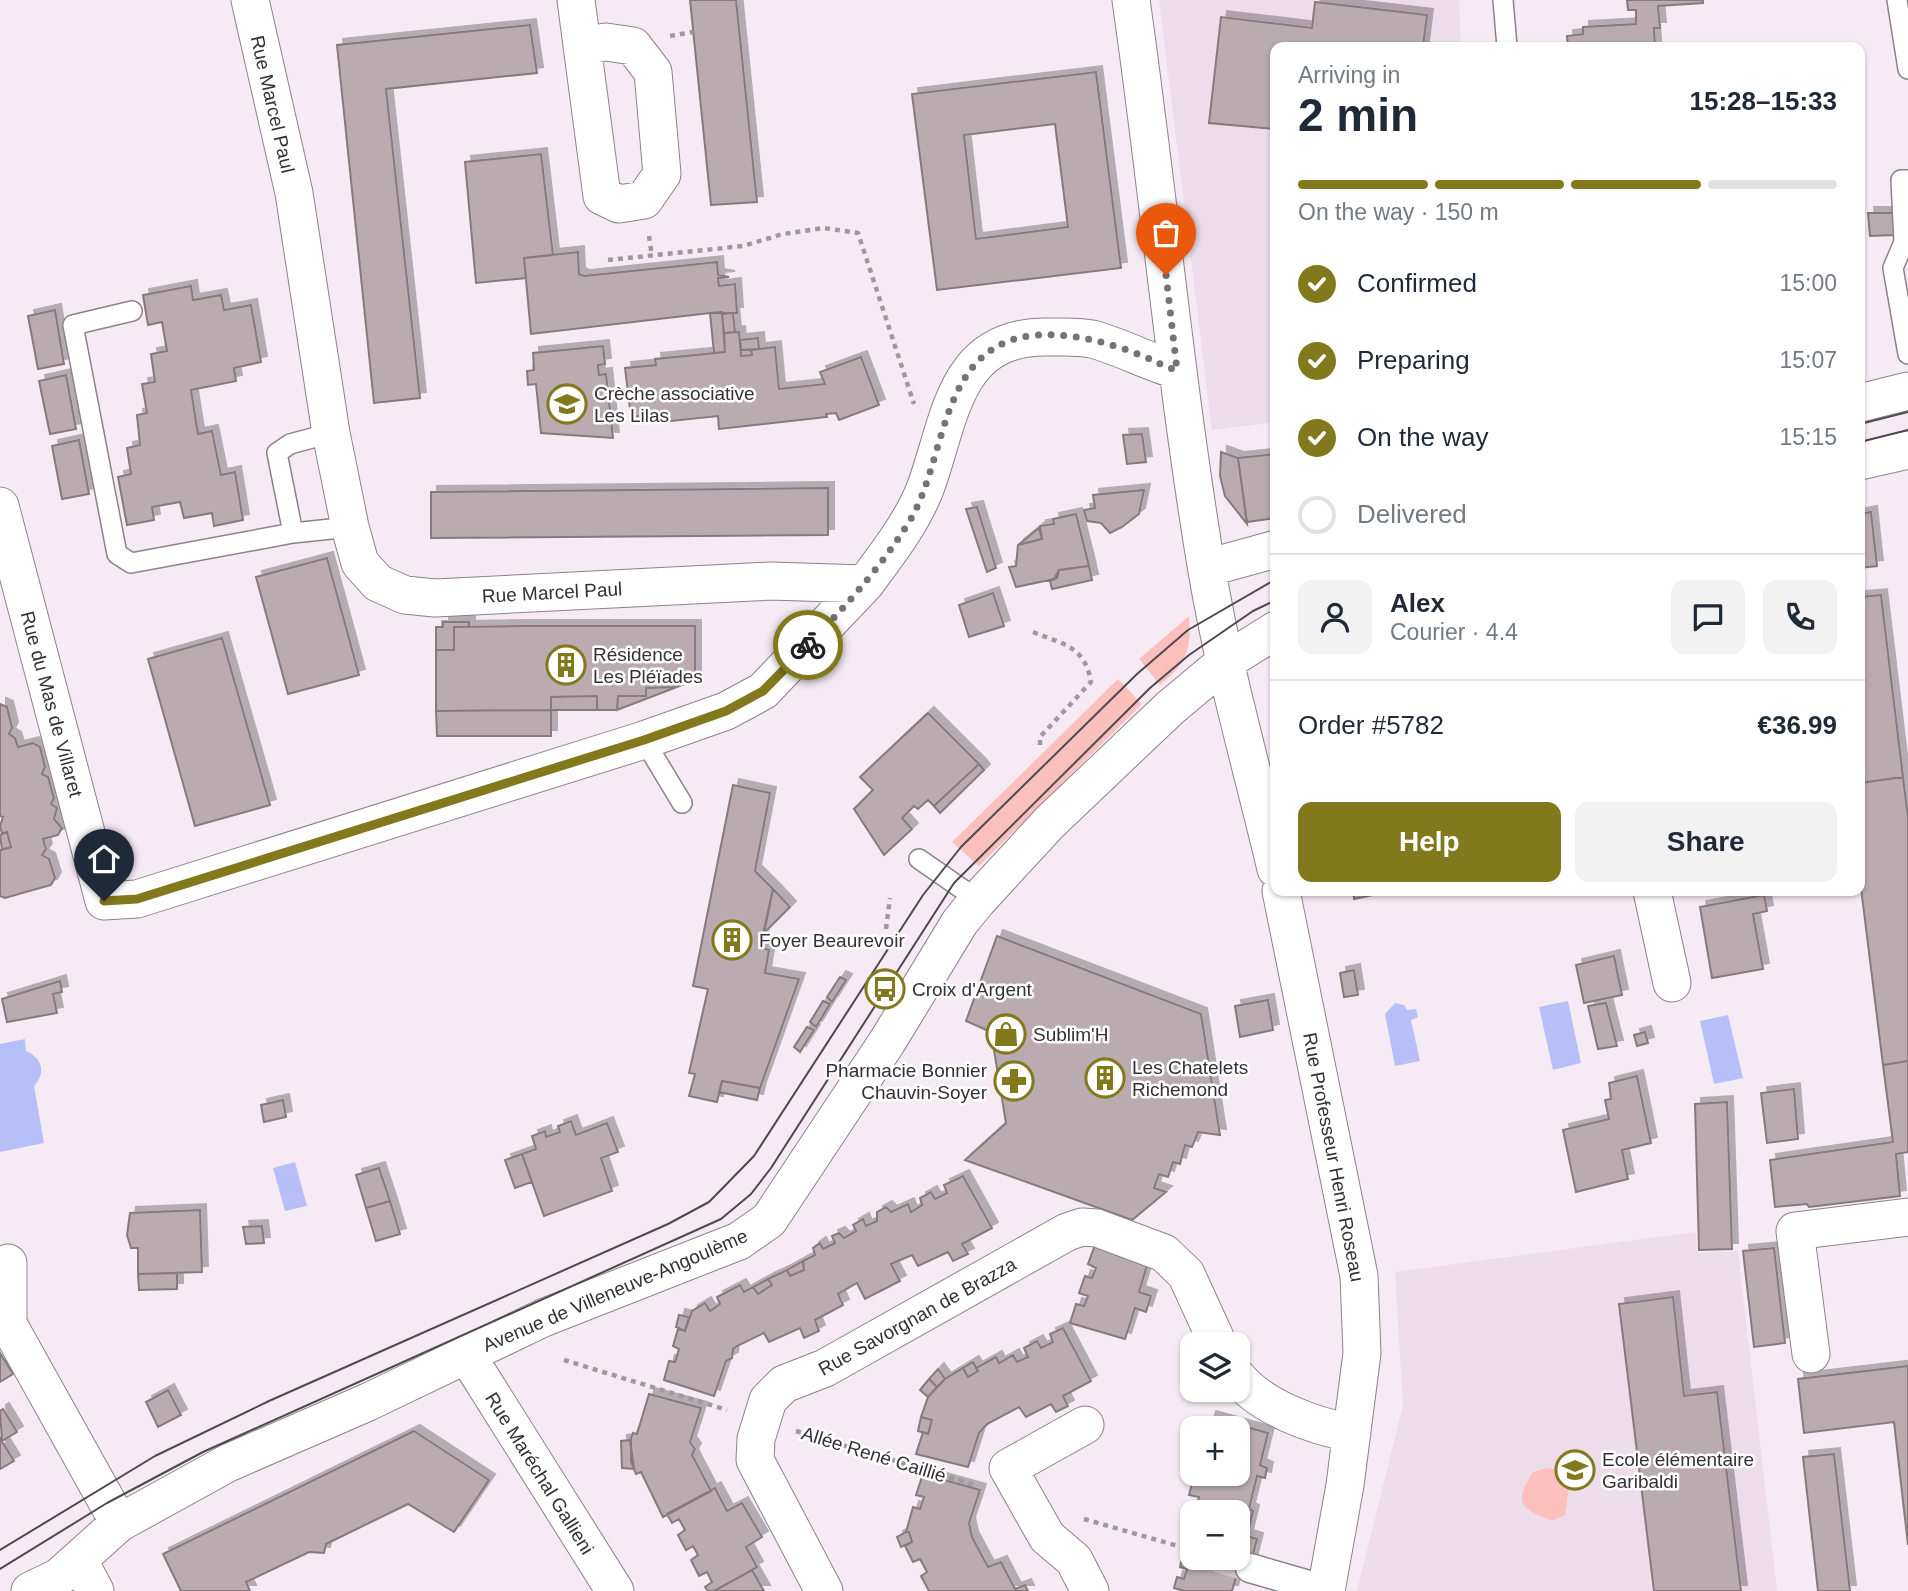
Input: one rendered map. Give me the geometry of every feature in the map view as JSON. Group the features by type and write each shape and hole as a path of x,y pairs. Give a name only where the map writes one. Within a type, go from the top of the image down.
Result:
{"street":[{"name":"Rue Marcel Paul","path":"250,0 306,254 331,433 349,527 360,563 377,583 405,595 435,598 771,581 865,584"},
{"path":"576,0 582,46"},
{"path":"1131,0 1177,370 1206,568 1225,662 1270,845"},
{"path":"865,584 911,520 925,489 942,427 970,367 993,348 1028,336 1091,339 1177,370"},
{"path":"1865,402 1908,391"},
{"path":"1865,460 1908,450"},
{"name":"Rue du Mas de Villaret","path":"0,506 104,901 137,899 644,740 726,711 763,691 865,584"},
{"path":"1206,568 1270,551"},
{"name":"Avenue de Villeneuve-Angoulème","path":"30,1591 59,1577 87,1576 119,1523 228,1462 543,1318 739,1241 769,1220 887,1042 960,922 978,900 1050,822 1170,708 1225,662 1270,634"},
{"name":"Rue Professeur Henri Roseau","path":"1281,896 1359,1276 1362,1353 1352,1433 1326,1590"},
{"path":"1653,896 1672,983"},
{"path":"1811,1354 1795,1231 1908,1217"},
{"name":"Rue Savorgnan de Brazza","path":"824,1591 755,1460 760,1420 768,1400 784,1384 825,1368 1067,1232 1082,1227 1097,1228 1149,1246 1177,1263 1212,1332"},
{"path":"8,1264 8,1324 119,1523"},
{"name":"Rue Maréchal Gallieni","path":"466,1354 615,1591"},
{"path":"1250,1387 1262,1397 1320,1427 1352,1433"},
{"path":"1086,1425 1008,1468 1047,1537 1074,1560 1090,1591"},
{"path":"1250,1568 1326,1590"}],"lane":[{"path":"1503,0 1507,42"},
{"path":"1897,0 1908,69"},
{"path":"1908,180 1900,180 1906,242 1893,268 1908,354"},
{"path":"132,311 73,325 117,554 131,563 293,533 349,527"},
{"path":"293,533 277,453 290,444 331,433"},
{"path":"644,740 682,803"},
{"path":"919,859 978,900"}],"path":[{"path":"608,260 743,246 783,234 824,228 858,233 914,404"},
{"path":"1032,632 1076,649 1088,666 1091,682 1040,737 1040,746"},
{"path":"886,929 890,898"},
{"name":"Allée René Caillié","path":"564,1360 1180,1547"}],"shaded area":[{"path":"1159,0 1459,0 1461,42 1270,42 1270,423 1212,430"},
{"path":"1189,616 1189,638 1185,655 1176,670 1160,685 1139,659"},
{"path":"1118,679 1142,704 979,866 952,842"},
{"name":"Ecole élémentaire Garibaldi","path":"1696,1232 1697,1253 1738,1251 1777,1591 1357,1591 1403,1405 1395,1272"},
{"path":"1547,1468 1558,1470 1569,1487 1565,1515 1552,1521 1526,1508 1522,1498 1533,1472"}],"water":[{"path":"1568,1001 1581,1063 1553,1070 1539,1007"},
{"path":"1395,1003 1404,1005 1407,1010 1416,1009 1418,1017 1411,1020 1420,1061 1395,1066 1385,1014"},
{"path":"1728,1015 1743,1078 1714,1084 1700,1021"},
{"path":"25,1039 26,1051 36,1058 41,1067 40,1076 34,1086 44,1143 0,1152 0,1044"},
{"path":"295,1162 307,1206 285,1211 273,1168"}],"building":[{"path":"690,0 736,0 757,202 711,205"},
{"path":"1627,0 1703,0 1703,3 1658,6 1660,28 1654,28 1655,42 1568,42 1567,36 1583,34 1583,27 1636,24 1636,10 1628,10"},
{"path":"1315,2 1427,15 1424,42 1270,42 1270,128 1209,123 1221,17 1312,28"},
{"path":"530,25 537,73 386,89 420,398 374,403 337,45"},
{"path":"1096,72 1121,268 937,290 912,94","holes":["1055,124 1068,227 976,239 964,135"]},
{"path":"541,154 553,255 524,258 526,278 476,283 465,162"},
{"path":"1868,213 1896,213 1897,235 1870,236"},
{"path":"578,252 579,274 584,276 717,262 718,275 729,277 718,278 719,286 735,284 737,313 710,313 531,334 524,258"},
{"path":"191,286 193,300 221,295 224,310 251,305 261,362 234,368 236,381 191,390 198,434 212,431 221,475 235,472 243,520 214,526 212,513 184,518 180,502 152,507 154,520 127,525 118,477 131,474 127,448 140,445 137,415 147,413 142,384 155,382 151,354 167,351 162,322 148,325 143,295"},
{"path":"55,310 64,364 38,369 28,316"},
{"path":"722,312 725,352 714,353 710,313"},
{"path":"733,313 735,332 724,333 722,314"},
{"path":"739,332 741,356 752,355 751,350 775,347 779,389 825,384 820,372 861,357 879,405 839,420 836,413 826,414 827,417 719,429 718,416 662,422 661,414 631,417 625,368 656,365 655,359 725,352 724,333"},
{"path":"758,338 759,349 741,350 740,340"},
{"path":"603,346 605,364 598,365 599,375 606,374 613,438 541,433 536,384 528,385 527,371 534,370 533,353"},
{"path":"66,375 76,429 50,434 39,381"},
{"path":"1142,434 1146,462 1127,464 1123,435"},
{"path":"79,440 89,494 62,499 52,446"},
{"path":"1221,452 1238,458 1247,524 1225,496 1220,476"},
{"path":"1270,455 1270,519 1247,522 1238,458"},
{"path":"828,488 828,535 431,538 431,492"},
{"path":"1144,490 1139,514 1122,527 1110,533 1101,523 1087,521 1084,510 1095,508 1093,495"},
{"path":"977,507 996,568 987,572 966,509"},
{"path":"1871,512 1877,566 1865,567 1865,513"},
{"path":"1076,514 1089,566 1059,570 1054,579 1016,587 1009,567 1016,566 1018,545 1042,539 1040,526 1054,524 1053,519"},
{"path":"1039,528 1042,539 1018,545"},
{"path":"327,558 359,675 288,694 256,577"},
{"path":"1089,566 1092,580 1052,589 1050,581 1057,578 1059,570"},
{"path":"993,593 1004,626 969,637 959,605"},
{"path":"1881,595 1903,777 1865,782 1865,597"},
{"path":"443,622 469,622 469,627 454,627 454,650 436,650 436,627 443,627"},
{"name":"Résidence Les Pléïades","path":"695,626 695,680 677,687 646,688 646,696 618,696 617,710 597,710 597,696 551,697 551,710 436,711 436,650 454,650 454,627"},
{"path":"222,638 270,805 195,826 148,659"},
{"path":"677,687 617,710 618,696 646,696 646,688"},
{"path":"597,696 597,710 551,710 551,697"},
{"path":"0,704 7,707 12,728 9,734 15,738 18,747 33,743 40,747 45,767 42,774 48,777 54,798 51,804 57,808 54,819 62,828 58,835 43,839 46,849 42,855 49,859 55,878 51,885 5,898 0,896 0,850 11,847 7,832 2,834 0,826 3,817 0,816"},
{"path":"551,710 551,736 437,736 436,711"},
{"path":"928,713 979,764 934,806 928,800 918,809 914,806 902,818 912,829 884,855 854,809 873,790 860,777"},
{"path":"979,764 984,770 940,813 934,806"},
{"path":"1903,777 1908,817 1908,1061 1883,1065 1862,896 1865,896 1865,782"},
{"name":"Foyer Beaurevoir","path":"733,785 770,793 755,871 773,889 760,947 769,950 765,973 799,979 760,1088 722,1081 717,1102 689,1096 695,1074 689,1073 708,989 693,986"},
{"path":"7,832 11,847 2,850 0,835"},
{"path":"773,889 790,907 764,933"},
{"path":"1764,896 1767,911 1753,914 1763,969 1712,978 1700,907"},
{"name":"Les Chatelets Richemond","path":"997,936 1201,1014 1220,1135 1198,1132 1192,1147 1185,1145 1180,1164 1173,1162 1168,1177 1159,1174 1154,1188 1166,1192 1132,1220 965,1160 1006,1123 991,1032 966,1021"},
{"path":"1614,956 1622,995 1584,1003 1576,965"},
{"path":"1354,970 1358,995 1344,997 1340,973"},
{"path":"840,977 846,980 832,1002 827,997"},
{"path":"60,981 62,992 53,994 57,1013 7,1022 2,999"},
{"path":"1268,1000 1273,1030 1240,1037 1235,1006"},
{"path":"823,1001 830,1004 816,1027 810,1022"},
{"path":"1606,1003 1617,1046 1598,1049 1588,1006"},
{"path":"807,1027 814,1030 800,1052 794,1047"},
{"path":"1645,1032 1648,1043 1637,1046 1634,1035"},
{"path":"1908,1061 1908,1152 1896,1154 1900,1196 1809,1207 1807,1204 1775,1207 1770,1160 1893,1142 1883,1065"},
{"path":"1637,1076 1651,1143 1622,1150 1628,1179 1576,1192 1563,1130 1609,1119 1605,1100 1611,1099 1609,1083"},
{"path":"722,1081 760,1088 757,1100 719,1092"},
{"path":"1794,1089 1798,1139 1767,1143 1761,1093"},
{"path":"283,1100 286,1117 264,1122 261,1105"},
{"path":"1727,1102 1732,1249 1699,1250 1695,1104"},
{"path":"571,1121 576,1135 607,1123 618,1152 601,1158 612,1191 544,1216 522,1154 536,1149 532,1136 545,1131 546,1137 560,1132 558,1126"},
{"path":"522,1154 532,1182 515,1188 505,1160"},
{"path":"379,1168 390,1201 366,1208 356,1175"},
{"path":"963,1176 992,1228 962,1244 968,1254 953,1261 948,1252 918,1266 912,1255 891,1264 900,1281 865,1299 857,1283 838,1294 843,1305 815,1320 819,1331 804,1338 800,1328 769,1342 764,1333 737,1346 733,1349 732,1358 726,1361 714,1396 664,1380 669,1361 675,1362 679,1349 673,1346 678,1329 685,1331 692,1311 705,1303 710,1311 720,1304 717,1297 740,1285 744,1292 753,1287 758,1294 772,1285 768,1279 787,1270 790,1276 804,1270 803,1261 815,1255 813,1248 820,1243 823,1249 835,1243 832,1236 839,1233 844,1238 856,1231 853,1225 863,1219 866,1226 877,1221 877,1212 886,1207 891,1212 908,1204 911,1212 922,1205 920,1198 931,1192 935,1199 947,1193 944,1185"},
{"path":"390,1201 400,1234 376,1241 366,1208"},
{"path":"200,1210 202,1272 138,1274 138,1248 131,1248 127,1235 130,1213"},
{"path":"262,1226 264,1243 246,1244 243,1227"},
{"path":"1095,1245 1148,1262 1139,1292 1151,1296 1146,1312 1135,1308 1125,1339 1070,1323 1076,1304 1084,1306 1088,1296 1079,1293 1085,1276 1092,1278 1096,1268 1088,1264"},
{"path":"1774,1248 1785,1343 1754,1347 1743,1251"},
{"path":"803,1261 804,1270 790,1276 787,1270"},
{"path":"177,1273 177,1289 139,1290 138,1274"},
{"path":"768,1279 772,1285 758,1294 753,1287"},
{"path":"1673,1297 1684,1396 1717,1392 1741,1591 1654,1591 1619,1304"},
{"path":"679,1315 689,1317 685,1331 676,1327"},
{"path":"1063,1328 1091,1381 1063,1396 1068,1406 1056,1412 1051,1404 1026,1417 1019,1407 987,1424 979,1433 968,1467 916,1454 923,1432 928,1434 932,1420 921,1417 928,1397 945,1379 963,1368 968,1377 978,1371 976,1368 996,1357 999,1363 1013,1355 1017,1362 1028,1357 1024,1348 1037,1341 1041,1348 1053,1342 1050,1334"},
{"path":"0,1353 13,1374 0,1382"},
{"path":"973,1362 978,1371 968,1377 963,1368"},
{"path":"1908,1366 1908,1545 1894,1422 1804,1433 1798,1379"},
{"path":"938,1369 945,1379 937,1387 929,1379"},
{"path":"929,1379 937,1387 928,1397 920,1390"},
{"path":"168,1390 181,1415 158,1427 146,1402"},
{"path":"649,1394 701,1408 690,1442 695,1449 692,1455 711,1491 663,1517 641,1472 636,1474 631,1461 631,1438 633,1433 637,1434"},
{"path":"3,1409 17,1432 2,1441 0,1411"},
{"path":"921,1417 932,1420 928,1434 918,1431"},
{"path":"1250,1428 1268,1433 1260,1465 1267,1468 1265,1478 1257,1476 1250,1505 1250,1500 1198,1500 1199,1497 1189,1495 1191,1486 1250,1486"},
{"path":"414,1431 489,1480 454,1532 408,1504 326,1544 324,1553 309,1552 246,1582 250,1591 181,1591 163,1554"},
{"path":"0,1438 14,1461 0,1469"},
{"path":"630,1440 634,1469 622,1468 621,1441"},
{"path":"1834,1454 1850,1591 1818,1591 1803,1457"},
{"path":"923,1474 980,1490 969,1523 972,1537 988,1567 1001,1562 1015,1589 1025,1585 1028,1591 929,1591 921,1576 927,1572 920,1559 913,1562 905,1546 912,1542 909,1532 906,1532 913,1507 920,1509 924,1497 916,1495"},
{"path":"715,1488 727,1511 742,1503 762,1537 746,1547 757,1567 714,1591 708,1591 705,1587 712,1582 707,1572 699,1576 691,1560 698,1555 693,1546 686,1550 678,1535 685,1530 679,1519 672,1523 667,1514"},
{"path":"909,1532 912,1542 901,1547 897,1537"},
{"path":"1250,1537 1257,1539 1250,1567"},
{"path":"752,1570 764,1591 714,1591"},
{"path":"1187,1570 1249,1570 1247,1579 1236,1577 1232,1591 1184,1591 1174,1588 1177,1577 1184,1579"}],"tram line":[{"path":"1865,423 1908,412"},
{"path":"1865,441 1908,430"},
{"path":"0,1550 155,1456 269,1401 668,1224 709,1202 754,1156 923,895 961,847 1137,674 1188,630 1270,582"},
{"path":"0,1569 107,1503 203,1452 721,1219 751,1194 771,1168 954,883 1150,688 1189,655 1253,611 1270,603"}],"way so far":[{"path":"808,645 865,584 911,520 925,489 942,427 970,367 993,348 1028,336 1091,339 1177,370 1166,275"}],"place":[{"name":"Crèche associative Les Lilas","path":"567,404"},
{"name":"Résidence Les Pléïades","path":"566,665"},
{"name":"Foyer Beaurevoir","path":"732,940"},
{"name":"Croix d'Argent","path":"885,989"},
{"name":"Sublim'H","path":"1006,1034"},
{"name":"Les Chatelets Richemond","path":"1105,1078"},
{"name":"Pharmacie Bonnier Chauvin-Soyer","path":"1014,1081"},
{"name":"Ecole élémentaire Garibaldi","path":"1575,1470"}],"route":[{"path":"104,901 137,899 644,740 726,711 763,691 808,645"}]}
